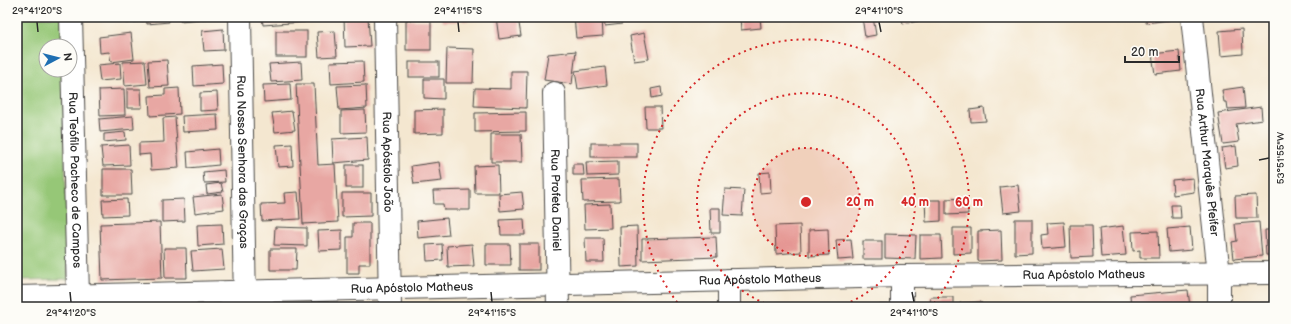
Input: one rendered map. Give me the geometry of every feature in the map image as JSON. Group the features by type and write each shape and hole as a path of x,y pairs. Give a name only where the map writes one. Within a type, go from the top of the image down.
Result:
{"street":[{"name":"Rua Teófilo Pacheco de Campos","path":"71,17 78,296"},
{"name":"Rua Nossa Senhora das Graças","path":"240,17 245,300"},
{"name":"Rua Apóstolo João","path":"385,17 390,297"},
{"name":"Rua Arthur Marquês Pfeifer","path":"1192,17 1219,275 1219,307"},
{"name":"Rua Profeta Daniel","path":"554,93 558,307"},
{"name":"Rua Apóstolo Matheus","path":"17,297 78,296 245,300 390,297 558,284 902,276 1219,275 1274,273"},
{"path":"902,276 902,307"},
{"path":"729,280 729,307"}],"green space":[{"path":"17,17 62,17 62,38 38,38 38,78 63,78 68,279 17,280"}],"building":[{"path":"125,17 142,17 143,21 126,23"},
{"path":"146,17 168,17 169,22 147,24"},
{"path":"180,17 212,17 212,18 180,21"},
{"path":"262,17 305,17 305,22 263,25"},
{"path":"344,17 368,17 370,46 345,47"},
{"path":"442,17 459,17 459,21 443,22"},
{"path":"462,17 487,17 487,18 463,21"},
{"path":"496,17 518,17 521,36 499,39"},
{"path":"574,17 602,17 603,36 576,38"},
{"path":"604,17 621,17 622,24 605,26"},
{"path":"740,17 760,17 761,28 741,30"},
{"path":"862,17 873,17 876,35 865,37"},
{"path":"902,17 917,17 918,21 903,24"},
{"path":"1146,17 1169,17 1169,20 1146,23"},
{"path":"406,20 431,20 431,50 406,50"},
{"path":"223,29 224,50 204,51 202,31"},
{"path":"1242,29 1243,54 1221,56 1219,31"},
{"path":"276,31 307,31 307,57 276,57"},
{"path":"335,31 337,56 319,57 317,32"},
{"path":"131,33 134,59 111,62 109,52 100,53 99,37"},
{"path":"644,33 649,59 634,61 630,36"},
{"path":"447,48 474,49 473,83 446,83"},
{"path":"576,51 572,84 544,80 548,54"},
{"path":"1179,51 1181,71 1155,74 1152,54"},
{"path":"167,60 169,86 150,87 148,61"},
{"path":"145,61 147,84 125,86 123,62"},
{"path":"363,61 364,82 331,84 330,62"},
{"path":"301,62 302,80 271,82 269,64"},
{"path":"409,62 439,62 439,77 409,77"},
{"path":"120,63 121,79 100,81 98,65"},
{"path":"222,64 223,84 194,86 193,66"},
{"path":"605,67 607,85 578,89 575,71"},
{"path":"511,71 527,71 526,108 474,106 475,88 511,89"},
{"path":"424,79 444,79 444,99 424,98"},
{"path":"290,84 291,100 264,102 263,85"},
{"path":"296,84 314,84 318,165 335,164 338,222 303,224"},
{"path":"366,85 367,108 339,110 337,86"},
{"path":"661,87 662,96 652,98 651,89"},
{"path":"1243,87 1245,108 1228,109 1227,102 1224,102 1222,90"},
{"path":"179,88 180,114 150,116 149,96 165,95 165,89"},
{"path":"124,89 125,115 100,116 99,90"},
{"path":"127,89 141,89 142,108 127,108"},
{"path":"217,92 218,110 200,111 200,93"},
{"path":"645,107 660,107 661,128 646,128"},
{"path":"1261,107 1262,120 1236,124 1239,142 1223,144 1218,113"},
{"path":"984,108 986,121 971,122 970,110"},
{"path":"443,109 443,133 414,134 414,110"},
{"path":"365,110 366,132 341,133 341,111"},
{"path":"292,111 295,130 275,132 272,113"},
{"path":"526,112 526,131 475,132 475,113"},
{"path":"217,114 218,130 183,132 182,116"},
{"path":"133,116 134,129 100,132 99,119"},
{"path":"175,117 179,168 151,170 150,154 139,155 139,143 164,142 163,118"},
{"path":"125,132 126,140 104,142 104,134"},
{"path":"491,134 521,134 522,162 491,162"},
{"path":"367,137 368,160 333,163 332,139"},
{"path":"591,143 637,143 637,157 591,157"},
{"path":"292,144 293,166 278,167 276,145"},
{"path":"129,145 130,165 103,166 101,147"},
{"path":"1236,146 1238,166 1225,168 1222,148"},
{"path":"218,149 219,165 188,168 187,152"},
{"path":"618,161 618,175 587,176 586,162"},
{"path":"439,162 442,181 414,184 411,166"},
{"path":"573,164 583,164 584,175 573,175"},
{"path":"346,165 363,165 363,188 346,188"},
{"path":"498,165 499,193 475,193 474,166"},
{"path":"103,169 131,169 132,195 103,195"},
{"path":"224,170 225,182 204,183 203,172"},
{"path":"770,172 771,192 760,193 759,173"},
{"path":"1193,178 1194,192 1173,195 1172,180"},
{"path":"619,179 620,201 583,202 582,180"},
{"path":"221,183 223,192 207,194 206,185"},
{"path":"1018,185 1021,211 1003,213 1000,187"},
{"path":"725,189 744,190 742,216 723,215"},
{"path":"470,190 470,210 444,210 443,204 434,204 433,191"},
{"path":"298,192 300,219 262,221 261,204 285,203 284,193"},
{"path":"522,192 524,209 500,211 499,194"},
{"path":"342,193 371,193 371,216 342,217"},
{"path":"222,194 224,209 195,213 193,197"},
{"path":"1256,195 1257,218 1236,218 1235,196"},
{"path":"967,198 968,214 946,215 946,199"},
{"path":"127,199 128,215 103,216 102,200"},
{"path":"184,199 185,221 162,222 162,200"},
{"path":"925,200 941,200 941,221 926,222"},
{"path":"610,204 611,228 585,229 584,205"},
{"path":"1171,205 1180,205 1181,218 1172,218"},
{"path":"710,208 720,208 720,233 711,233"},
{"path":"447,218 449,235 418,238 417,221"},
{"path":"524,219 525,235 501,235 500,220"},
{"path":"1015,219 1032,219 1032,253 1015,254"},
{"path":"160,222 162,278 102,280 100,224"},
{"path":"1064,222 1066,247 1042,249 1041,235 1048,234 1047,223"},
{"path":"1259,222 1262,256 1234,259 1232,242 1237,241 1235,224"},
{"path":"353,223 370,223 370,264 359,264 359,273 347,273 347,237 353,237"},
{"path":"222,224 223,244 198,246 197,225"},
{"path":"800,225 801,252 776,254 775,226"},
{"path":"1070,225 1092,225 1093,257 1071,258"},
{"path":"637,226 638,266 621,267 620,227"},
{"path":"1123,226 1126,255 1101,257 1099,229"},
{"path":"275,227 307,228 307,246 274,245"},
{"path":"1190,227 1192,250 1169,252 1167,229"},
{"path":"953,228 971,228 971,253 953,254"},
{"path":"828,229 829,255 809,256 809,230"},
{"path":"342,230 342,250 319,251 318,231"},
{"path":"1001,230 1002,260 978,261 978,231"},
{"path":"1265,230 1274,230 1274,255 1266,255"},
{"path":"1158,231 1159,258 1140,258 1140,250 1133,251 1132,232"},
{"path":"885,234 916,235 915,259 885,258"},
{"path":"920,235 941,235 942,258 920,259"},
{"path":"716,237 717,257 642,260 642,239"},
{"path":"585,238 603,238 604,262 586,262"},
{"path":"851,239 853,259 838,260 836,240"},
{"path":"863,241 882,241 882,259 863,259"},
{"path":"442,244 443,260 427,261 426,245"},
{"path":"472,244 474,266 448,267 447,246"},
{"path":"486,244 510,244 511,265 486,265"},
{"path":"519,244 539,244 539,270 519,270"},
{"path":"164,248 186,248 187,278 165,278"},
{"path":"222,249 224,269 193,271 191,251"},
{"path":"270,249 297,249 296,270 270,270"},
{"path":"1188,290 1190,307 1131,307 1130,295"},
{"path":"930,297 953,297 953,307 931,307"},
{"path":"981,302 982,307 960,307 960,303"},
{"path":"871,305 888,305 888,307 871,307"}]}
